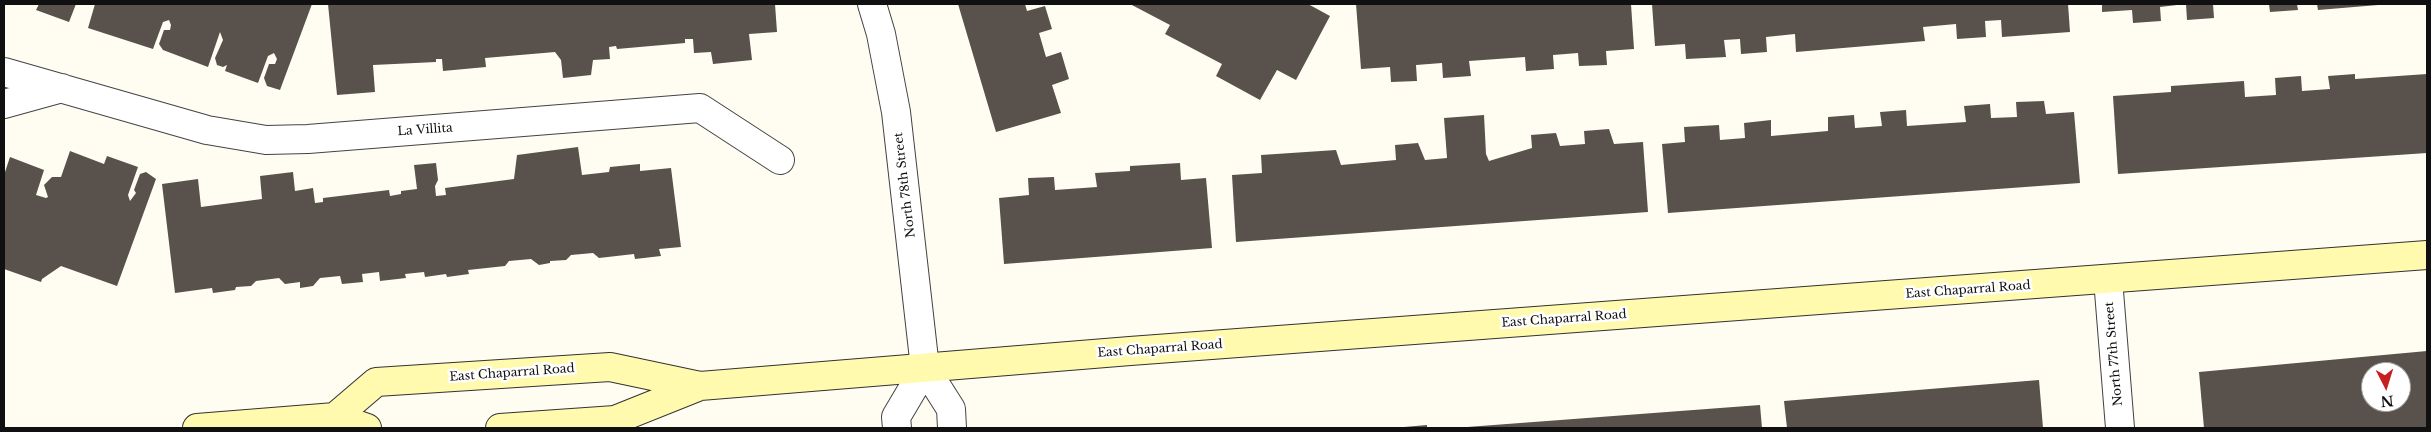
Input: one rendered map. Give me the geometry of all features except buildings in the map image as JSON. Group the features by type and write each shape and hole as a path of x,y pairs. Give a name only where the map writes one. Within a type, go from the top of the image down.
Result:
{"main road":[{"name":"East Chaparral Road","path":"335,417 376,382 610,366 700,386 2108,280 2427,254"},
{"name":"East Chaparral Road","path":"500,428 615,420 700,386"},
{"path":"197,428 335,417 367,428"}],"street":[{"name":"North 78th Street","path":"872,4 881,34 896,112 925,368 951,409 952,428"},
{"name":"La Villita","path":"4,72 208,130 266,140 308,139 700,108 780,160"},
{"path":"4,104 62,88"},
{"name":"North 77th Street","path":"2108,280 2120,428"},
{"path":"897,428 896,417 925,368"}]}
